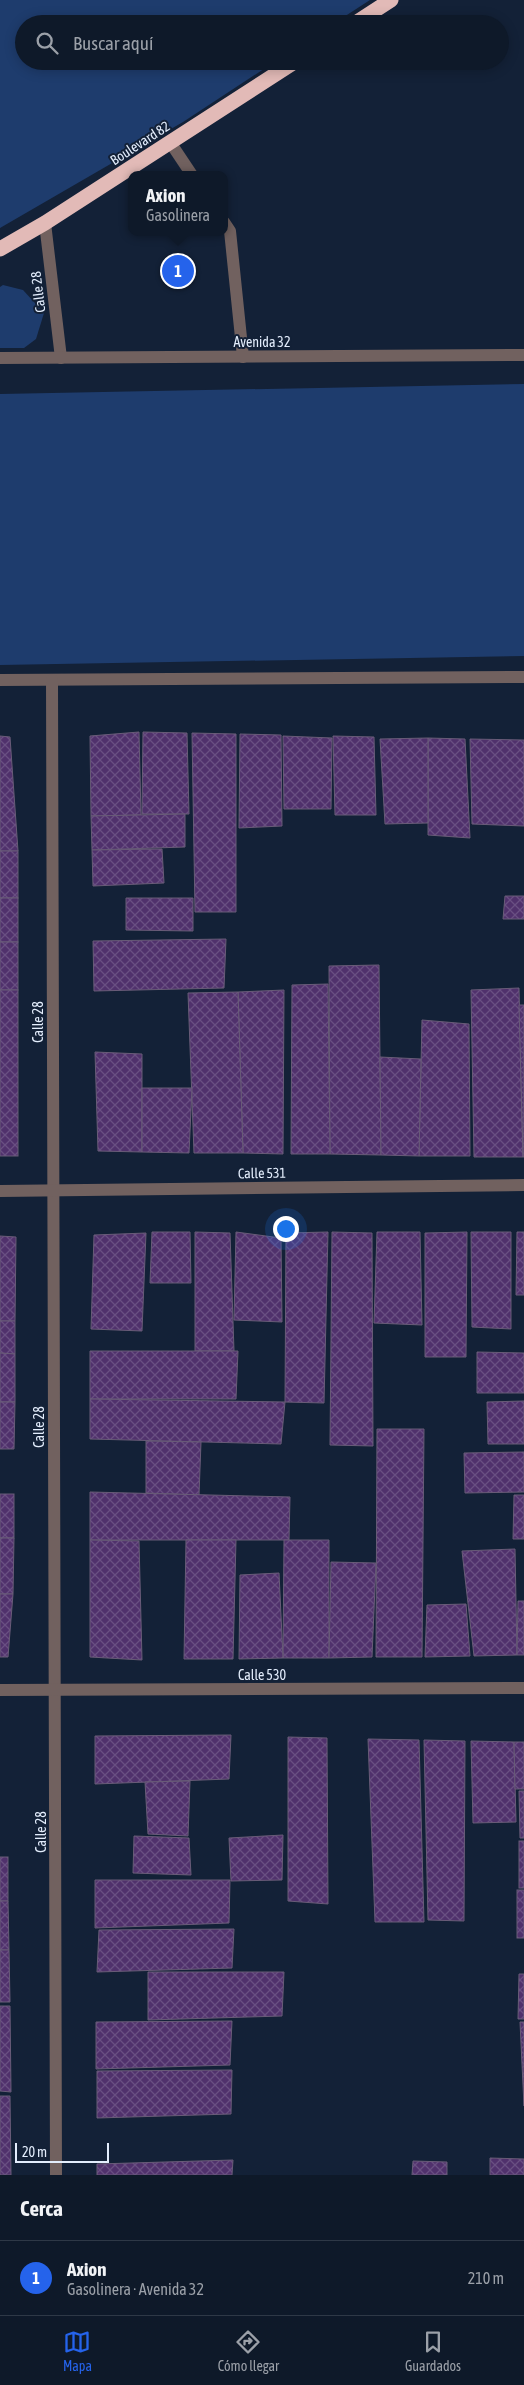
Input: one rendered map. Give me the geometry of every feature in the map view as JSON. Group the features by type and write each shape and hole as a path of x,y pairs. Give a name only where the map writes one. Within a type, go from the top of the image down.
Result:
{"highway":[{"path":"368,15 391,0"},
{"name":"Boulevard 82","path":"0,249 45,223 282,70"}],"street":[{"path":"170,142 189,171"},
{"name":"Calle 28","path":"45,223 61,358"},
{"path":"228,228 230,231 242,357"},
{"name":"Avenida 32","path":"0,358 524,355"},
{"path":"0,680 524,677"},
{"name":"Calle 28","path":"52,680 56,2175"},
{"name":"Calle 531","path":"0,1191 524,1185"},
{"name":"Calle 530","path":"0,1690 524,1688"}],"shaded area":[{"path":"0,0 370,0 347,15 15,15 15,70 262,70 183,122 0,228"},
{"path":"3,285 23,290 44,313 36,339 24,348 0,348 0,287"},
{"path":"524,384 524,656 0,665 0,394"}],"building":[{"path":"139,732 141,815 91,816 90,736"},
{"path":"143,732 187,733 189,814 142,814"},
{"path":"192,733 236,734 236,912 195,912"},
{"path":"240,734 281,735 282,826 239,828"},
{"path":"0,736 10,737 18,851 0,851"},
{"path":"283,736 332,738 331,809 284,809"},
{"path":"333,736 374,737 376,815 335,815"},
{"path":"428,738 465,739 470,838 428,835"},
{"path":"428,738 428,823 385,824 380,739"},
{"path":"470,739 524,740 524,826 472,824"},
{"path":"185,814 185,847 92,850 91,816"},
{"path":"162,849 164,883 93,886 92,850"},
{"path":"0,851 18,851 18,898 0,898"},
{"path":"505,896 524,896 524,919 503,919"},
{"path":"0,898 18,898 18,942 0,942"},
{"path":"126,898 193,898 193,931 126,930"},
{"path":"226,939 224,988 94,991 93,941"},
{"path":"0,942 18,942 18,990 0,990"},
{"path":"379,965 381,1155 330,1154 329,966"},
{"path":"328,984 330,1154 291,1154 292,985"},
{"path":"519,988 523,1157 474,1157 471,990"},
{"path":"0,990 18,990 18,1156 0,1156"},
{"path":"284,990 283,1154 243,1153 238,992"},
{"path":"238,992 243,1153 194,1153 188,993"},
{"path":"519,1005 524,1005 524,1157 523,1157"},
{"path":"422,1020 469,1024 470,1156 419,1156"},
{"path":"95,1052 142,1054 142,1152 98,1151"},
{"path":"380,1057 421,1059 419,1156 381,1155"},
{"path":"142,1088 192,1088 189,1153 142,1152"},
{"path":"152,1232 190,1232 191,1283 150,1283"},
{"path":"195,1232 230,1233 234,1351 195,1351"},
{"path":"236,1232 281,1238 282,1322 234,1320"},
{"path":"328,1232 324,1403 285,1402 286,1233"},
{"path":"332,1232 372,1233 373,1446 330,1445"},
{"path":"377,1232 420,1232 422,1325 374,1323"},
{"path":"467,1232 466,1357 425,1357 425,1233"},
{"path":"471,1232 511,1232 511,1329 472,1327"},
{"path":"517,1232 524,1232 524,1295 516,1295"},
{"path":"146,1233 142,1331 91,1329 94,1235"},
{"path":"0,1236 16,1237 15,1321 0,1321"},
{"path":"0,1321 15,1321 15,1354 0,1353"},
{"path":"90,1351 238,1351 236,1399 90,1399"},
{"path":"477,1352 524,1353 524,1393 477,1393"},
{"path":"0,1353 15,1354 15,1402 0,1402"},
{"path":"90,1399 285,1402 281,1444 90,1439"},
{"path":"524,1401 524,1444 488,1444 487,1402"},
{"path":"0,1402 15,1402 14,1449 0,1449"},
{"path":"377,1429 424,1429 422,1657 376,1657"},
{"path":"146,1441 201,1442 199,1495 146,1493"},
{"path":"524,1452 524,1492 465,1493 464,1453"},
{"path":"90,1492 290,1497 289,1540 90,1540"},
{"path":"0,1494 14,1494 14,1538 0,1538"},
{"path":"514,1495 524,1495 524,1539 513,1539"},
{"path":"0,1538 14,1538 13,1594 0,1594"},
{"path":"90,1540 139,1541 142,1660 90,1657"},
{"path":"186,1540 236,1540 233,1659 184,1659"},
{"path":"284,1540 329,1540 329,1658 283,1658"},
{"path":"515,1549 517,1655 474,1656 462,1551"},
{"path":"331,1562 376,1563 372,1657 329,1658"},
{"path":"279,1573 283,1658 239,1659 240,1575"},
{"path":"0,1594 13,1594 8,1657 0,1657"},
{"path":"518,1601 524,1601 524,1655 517,1655"},
{"path":"466,1604 470,1656 425,1657 427,1605"},
{"path":"231,1735 229,1779 95,1784 95,1736"},
{"path":"288,1737 327,1738 328,1904 288,1901"},
{"path":"368,1739 419,1740 424,1922 375,1922"},
{"path":"424,1740 465,1741 464,1921 428,1920"},
{"path":"471,1741 514,1742 516,1822 473,1823"},
{"path":"514,1742 524,1742 524,1789 515,1789"},
{"path":"190,1781 188,1836 148,1834 145,1782"},
{"path":"519,1791 524,1791 524,1838 520,1838"},
{"path":"283,1835 282,1880 231,1881 229,1838"},
{"path":"134,1836 189,1838 191,1875 133,1873"},
{"path":"519,1841 524,1841 524,1888 519,1888"},
{"path":"0,1857 8,1857 8,1901 0,1901"},
{"path":"95,1880 230,1880 229,1923 95,1928"},
{"path":"517,1890 524,1890 524,1938 517,1938"},
{"path":"0,1901 8,1901 9,1950 0,1950"},
{"path":"234,1929 232,1968 97,1972 99,1930"},
{"path":"0,1950 9,1950 10,2002 0,2002"},
{"path":"148,1972 284,1972 282,2016 148,2020"},
{"path":"519,1974 524,1974 524,2019 518,2019"},
{"path":"0,2006 10,2006 11,2092 0,2091"},
{"path":"232,2021 230,2065 96,2069 96,2022"},
{"path":"520,2022 524,2022 524,2106"},
{"path":"232,2070 231,2114 97,2118 97,2071"},
{"path":"0,2096 10,2096 11,2175 0,2175"},
{"path":"490,2158 524,2159 524,2175 490,2175"},
{"path":"233,2160 232,2175 97,2175 97,2164"},
{"path":"413,2161 447,2162 447,2175 412,2175"}],"place":[{"name":"Axion","path":"178,271"}]}
